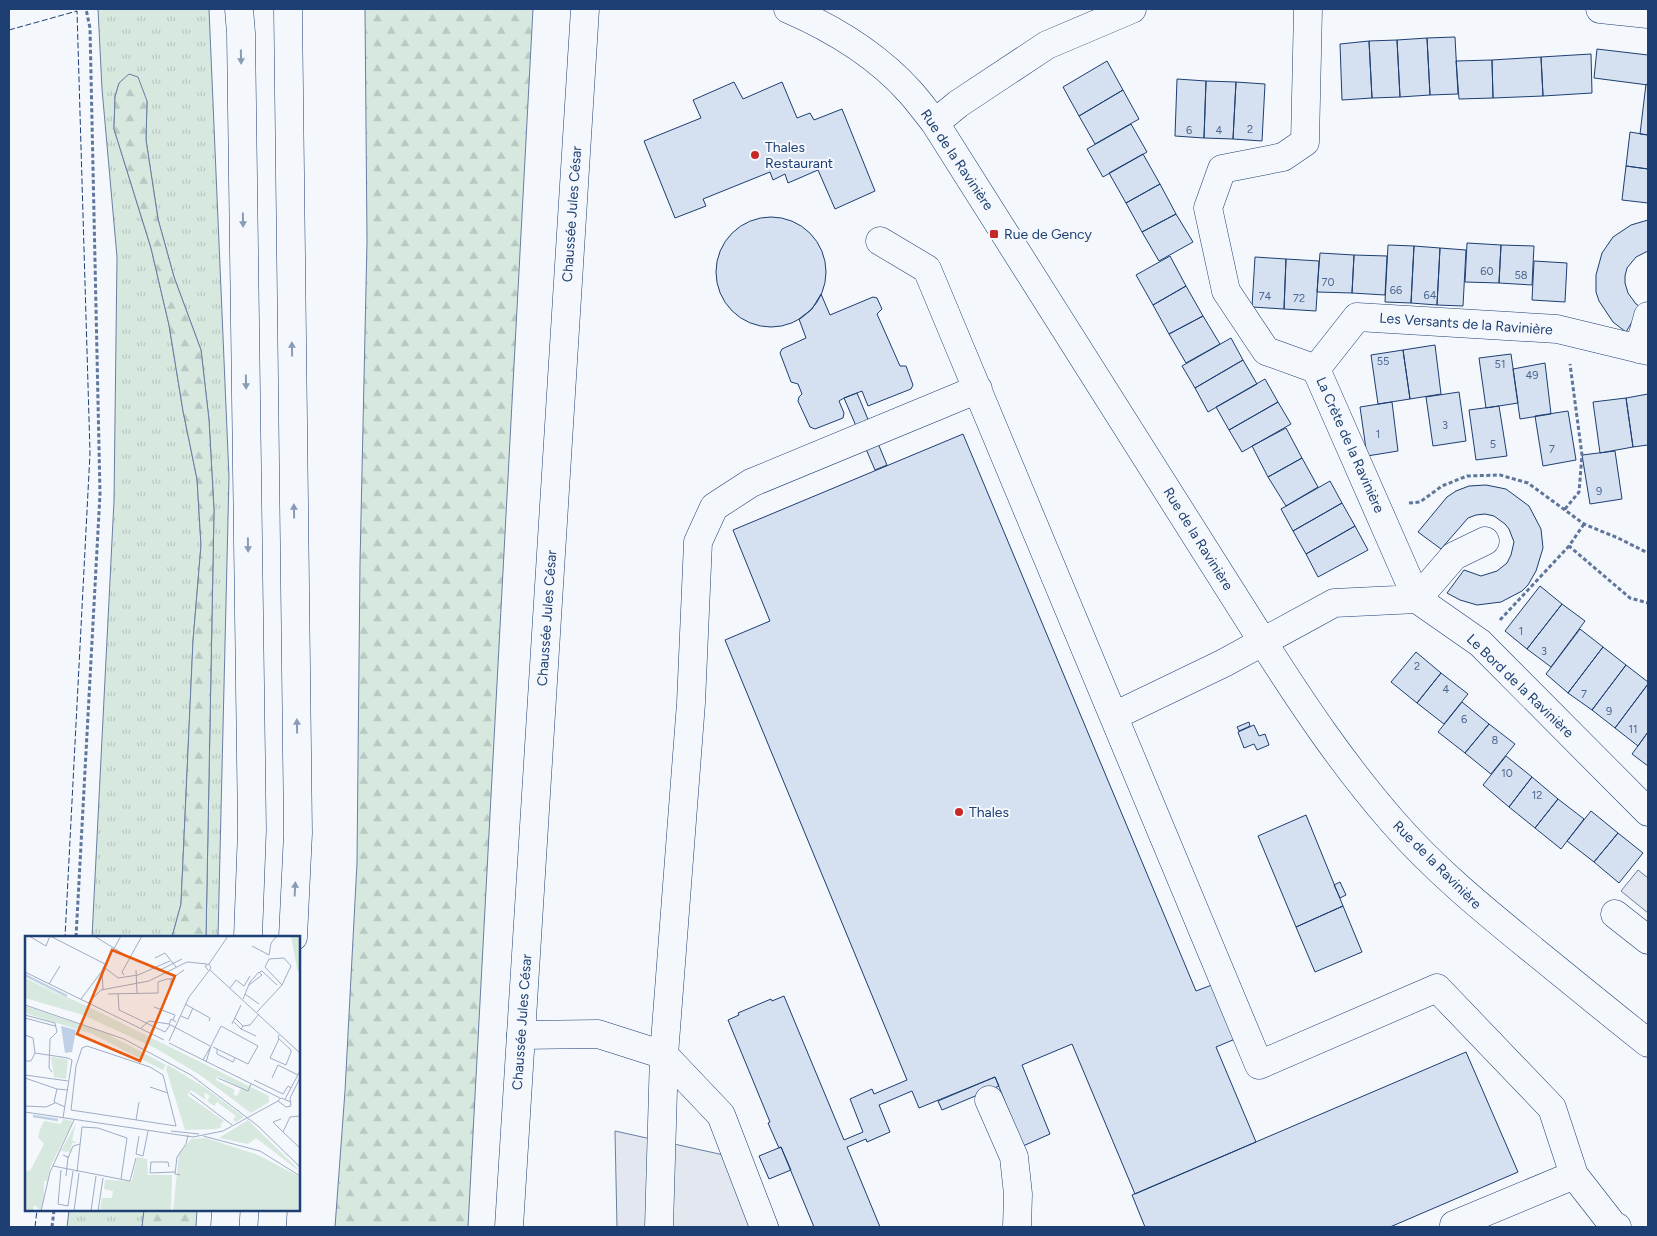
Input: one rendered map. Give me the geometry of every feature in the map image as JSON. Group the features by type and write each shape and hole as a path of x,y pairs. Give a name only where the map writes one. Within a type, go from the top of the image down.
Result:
{"main road":[{"path":"239,9 241,33 252,830 248,936"},
{"path":"288,9 298,823 292,936"},
{"name":"Chaussée Jules César","path":"509,1227 584,9"},
{"name":"Rue de la Ravinière","path":"788,9 815,20 848,40 883,67 910,92 935,123 1263,642 1348,768 1394,823 1432,862 1490,916 1648,1043"},
{"name":"La Crète de la Ravinière","path":"1308,9 1305,142 1283,157 1222,169 1208,208 1226,291 1266,352 1316,369 1417,598"},
{"path":"1600,9 1648,14"},
{"path":"935,123 958,104 1029,55 1120,11"},
{"path":"880,241 927,268 1259,1065 1437,988 1552,1108 1574,1175 1617,1227"},
{"name":"Les Versants de la Ravinière","path":"1316,369 1357,317 1565,331 1644,350 1648,316"},
{"path":"659,1227 664,1055 690,704 698,542 714,507 751,484 978,389"},
{"path":"1114,716 1224,663 1334,603 1417,598 1454,556 1485,541"},
{"name":"Le Bord de la Ravinière","path":"1417,598 1480,643 1648,812"},
{"path":"1615,914 1648,940"},
{"path":"521,1035 598,1034 664,1055 721,1115 764,1227"},
{"path":"989,1100 1014,1157 1018,1194 1017,1227"},
{"path":"1454,1225 1574,1175"},
{"path":"225,1227 226,1211"},
{"path":"272,1227 273,1211"}],"path":[{"path":"76,936 100,494 90,28 86,9"},
{"path":"1564,509 1578,492 1582,455 1565,331"},
{"path":"1376,505 1420,502 1442,486 1467,476 1500,475 1528,483 1584,524 1618,538 1648,554"},
{"path":"1480,643 1570,546 1584,524"},
{"path":"1570,546 1630,598 1648,603"},
{"path":"52,1227 54,1211"}],"green space":[{"path":"98,9 209,9 229,477 218,936 206,936 214,510 209,420 201,350 174,277 158,219 146,140 147,101 119,83 115,97 114,129 151,248 169,325 183,411 197,479 201,545 193,641 181,904 172,936 92,936 114,501 117,257 102,89"},
{"path":"365,9 533,9 468,1227 335,1227 345,1091 357,863 360,564 367,241"},
{"path":"129,74 138,77 147,101 146,140 158,219 174,277 201,350 209,420 214,510 206,936 172,936 181,904 193,641 201,545 197,479 183,411 169,325 151,248 114,129 115,97 119,83"},
{"path":"69,1211 144,1211 142,1227 67,1227"},
{"path":"144,1211 197,1211 196,1227 142,1227"}],"shaded area":[{"path":"1638,870 1648,878 1648,913 1621,891"},
{"path":"615,1131 751,1161 779,1227 617,1227"}],"building":[{"path":"1455,37 1458,94 1430,95 1427,38"},
{"path":"1427,38 1430,95 1400,97 1397,40"},
{"path":"1397,40 1400,97 1372,98 1369,41"},
{"path":"1369,41 1372,98 1342,100 1340,44"},
{"path":"1597,49 1648,55 1648,85 1594,78"},
{"path":"1591,54 1592,93 1543,96 1541,57"},
{"path":"1541,57 1543,96 1493,98 1492,60"},
{"path":"1492,60 1493,98 1459,99 1456,61"},
{"path":"1107,61 1123,90 1079,116 1063,87"},
{"path":"1177,79 1206,81 1204,138 1175,136"},
{"path":"1206,81 1236,82 1233,139 1204,138"},
{"name":"Thales Restaurant","path":"734,82 743,99 782,82 797,118 810,113 814,120 842,109 875,191 835,209 818,170 788,183 785,174 773,180 770,172 703,199 706,206 675,218 644,141 701,118 693,100"},
{"path":"1236,82 1265,84 1262,141 1233,139"},
{"path":"1646,84 1648,85 1648,135 1640,134"},
{"path":"1123,90 1139,119 1095,144 1079,116"},
{"path":"1131,124 1147,152 1103,177 1087,149"},
{"path":"1630,132 1648,135 1648,169 1626,166"},
{"path":"1143,154 1160,184 1126,203 1109,173"},
{"path":"1626,166 1648,169 1648,203 1622,200"},
{"path":"1160,184 1176,214 1142,232 1126,203"},
{"path":"1176,214 1193,242 1159,261 1142,232"},
{"path":"771,217 782,218 792,222 810,233 821,251 825,261 825,283 821,293 810,311 792,322 782,326 771,327 760,326 750,322 732,311 721,293 717,283 716,272 717,261 721,251 732,233 750,222 760,218"},
{"path":"1648,220 1648,251 1636,257 1627,268 1625,276 1628,293 1636,304 1641,307 1626,332 1613,322 1599,301 1596,292 1596,275 1602,253 1613,237 1631,225"},
{"path":"1467,243 1501,245 1499,283 1465,282"},
{"path":"1388,245 1414,246 1411,303 1385,302"},
{"path":"1501,245 1534,246 1532,285 1499,283"},
{"path":"1414,246 1440,248 1437,305 1411,303"},
{"path":"1440,248 1466,250 1463,306 1437,305"},
{"path":"1320,253 1354,255 1352,293 1317,292"},
{"path":"1354,255 1387,256 1385,295 1352,293"},
{"path":"1170,256 1186,286 1153,305 1136,275"},
{"path":"1255,257 1286,259 1284,309 1252,307"},
{"path":"1286,259 1319,261 1316,311 1284,309"},
{"path":"1534,261 1567,263 1565,302 1532,300"},
{"path":"1186,286 1203,316 1169,334 1153,305"},
{"path":"821,294 830,315 873,297 877,298 882,309 877,314 900,366 906,366 913,385 911,389 868,406 862,391 844,398 839,401 844,413 843,418 815,429 810,427 798,401 802,394 798,384 791,382 780,353 782,349 806,338 799,319 812,309"},
{"path":"1203,316 1220,344 1186,363 1169,334"},
{"path":"1231,338 1243,360 1195,388 1182,366"},
{"path":"1435,345 1441,394 1410,399 1403,350"},
{"path":"1403,350 1410,399 1378,404 1371,355"},
{"path":"1511,354 1518,403 1486,408 1479,358"},
{"path":"1243,360 1257,384 1208,412 1195,388"},
{"path":"1545,363 1551,414 1520,419 1513,369"},
{"path":"1265,379 1278,402 1229,430 1216,407"},
{"path":"1459,392 1466,441 1433,446 1426,397"},
{"path":"857,393 887,465 875,470 844,398"},
{"path":"1648,394 1648,445 1633,447 1626,398"},
{"path":"1626,398 1633,447 1600,453 1593,402"},
{"path":"1278,402 1291,424 1242,452 1229,430"},
{"path":"1392,402 1398,451 1367,456 1360,407"},
{"path":"1499,406 1507,456 1476,460 1469,410"},
{"path":"1568,411 1576,460 1543,466 1535,416"},
{"path":"1286,428 1302,458 1268,477 1252,446"},
{"name":"Thales","path":"963,434 1196,991 1217,983 1240,1037 1216,1047 1256,1142 1135,1194 1072,1044 1022,1065 1050,1134 1023,1146 995,1077 919,1108 912,1091 879,1105 890,1132 867,1142 866,1139 847,1147 880,1227 814,1227 781,1147 779,1148 768,1123 770,1122 728,1020 739,1015 738,1013 771,999 772,1001 784,996 844,1140 863,1132 850,1099 872,1089 874,1094 907,1080 725,640 770,621 733,530"},
{"path":"1615,451 1622,499 1590,504 1582,455"},
{"path":"1302,458 1318,487 1286,506 1268,477"},
{"path":"1330,481 1342,503 1293,531 1281,509"},
{"path":"1486,485 1506,489 1529,506 1541,529 1543,548 1536,571 1522,591 1501,602 1477,605 1460,600 1447,593 1464,570 1481,576 1497,571 1507,563 1514,542 1505,524 1494,516 1485,514 1468,518 1441,549 1418,532 1447,497 1469,486"},
{"path":"1342,503 1355,526 1306,554 1293,531"},
{"path":"1355,526 1368,550 1318,577 1306,554"},
{"path":"1540,586 1562,604 1527,649 1505,631"},
{"path":"1562,604 1585,621 1551,667 1527,649"},
{"path":"1580,629 1603,647 1568,693 1546,674"},
{"path":"1603,647 1626,665 1592,710 1568,693"},
{"path":"1416,652 1441,673 1417,703 1391,682"},
{"path":"1626,665 1648,682 1648,684 1615,728 1592,710"},
{"path":"1441,673 1468,694 1444,724 1417,703"},
{"path":"1648,684 1648,732 1638,746 1615,728"},
{"path":"1462,702 1489,724 1465,753 1438,732"},
{"path":"1249,722 1250,726 1239,731 1237,727"},
{"path":"1489,724 1515,744 1491,774 1465,753"},
{"path":"1254,725 1259,736 1265,734 1269,745 1257,750 1254,744 1244,748 1238,732"},
{"path":"1648,732 1648,766 1632,754"},
{"path":"1506,756 1532,777 1509,807 1483,785"},
{"path":"1532,777 1558,799 1535,828 1509,807"},
{"path":"1558,799 1584,819 1561,849 1535,828"},
{"path":"1591,811 1618,833 1594,862 1567,841"},
{"path":"1306,815 1343,906 1296,927 1258,836"},
{"path":"1618,833 1643,853 1619,883 1594,862"},
{"path":"1340,882 1346,895 1340,898 1334,885"},
{"path":"1343,906 1362,952 1315,972 1296,927"},
{"path":"1466,1052 1518,1172 1390,1227 1145,1227 1132,1195"},
{"path":"995,1077 999,1086 942,1110 938,1101"},
{"path":"781,1147 791,1170 769,1179 759,1156"}],"fence":[{"path":"9,30 77,11 90,453 65,936"},
{"path":"35,1227 37,1211"}],"place":[{"name":"Thales Restaurant","path":"755,155"},
{"name":"Rue de Gency","path":"994,234"},
{"name":"Thales","path":"959,812"}]}
